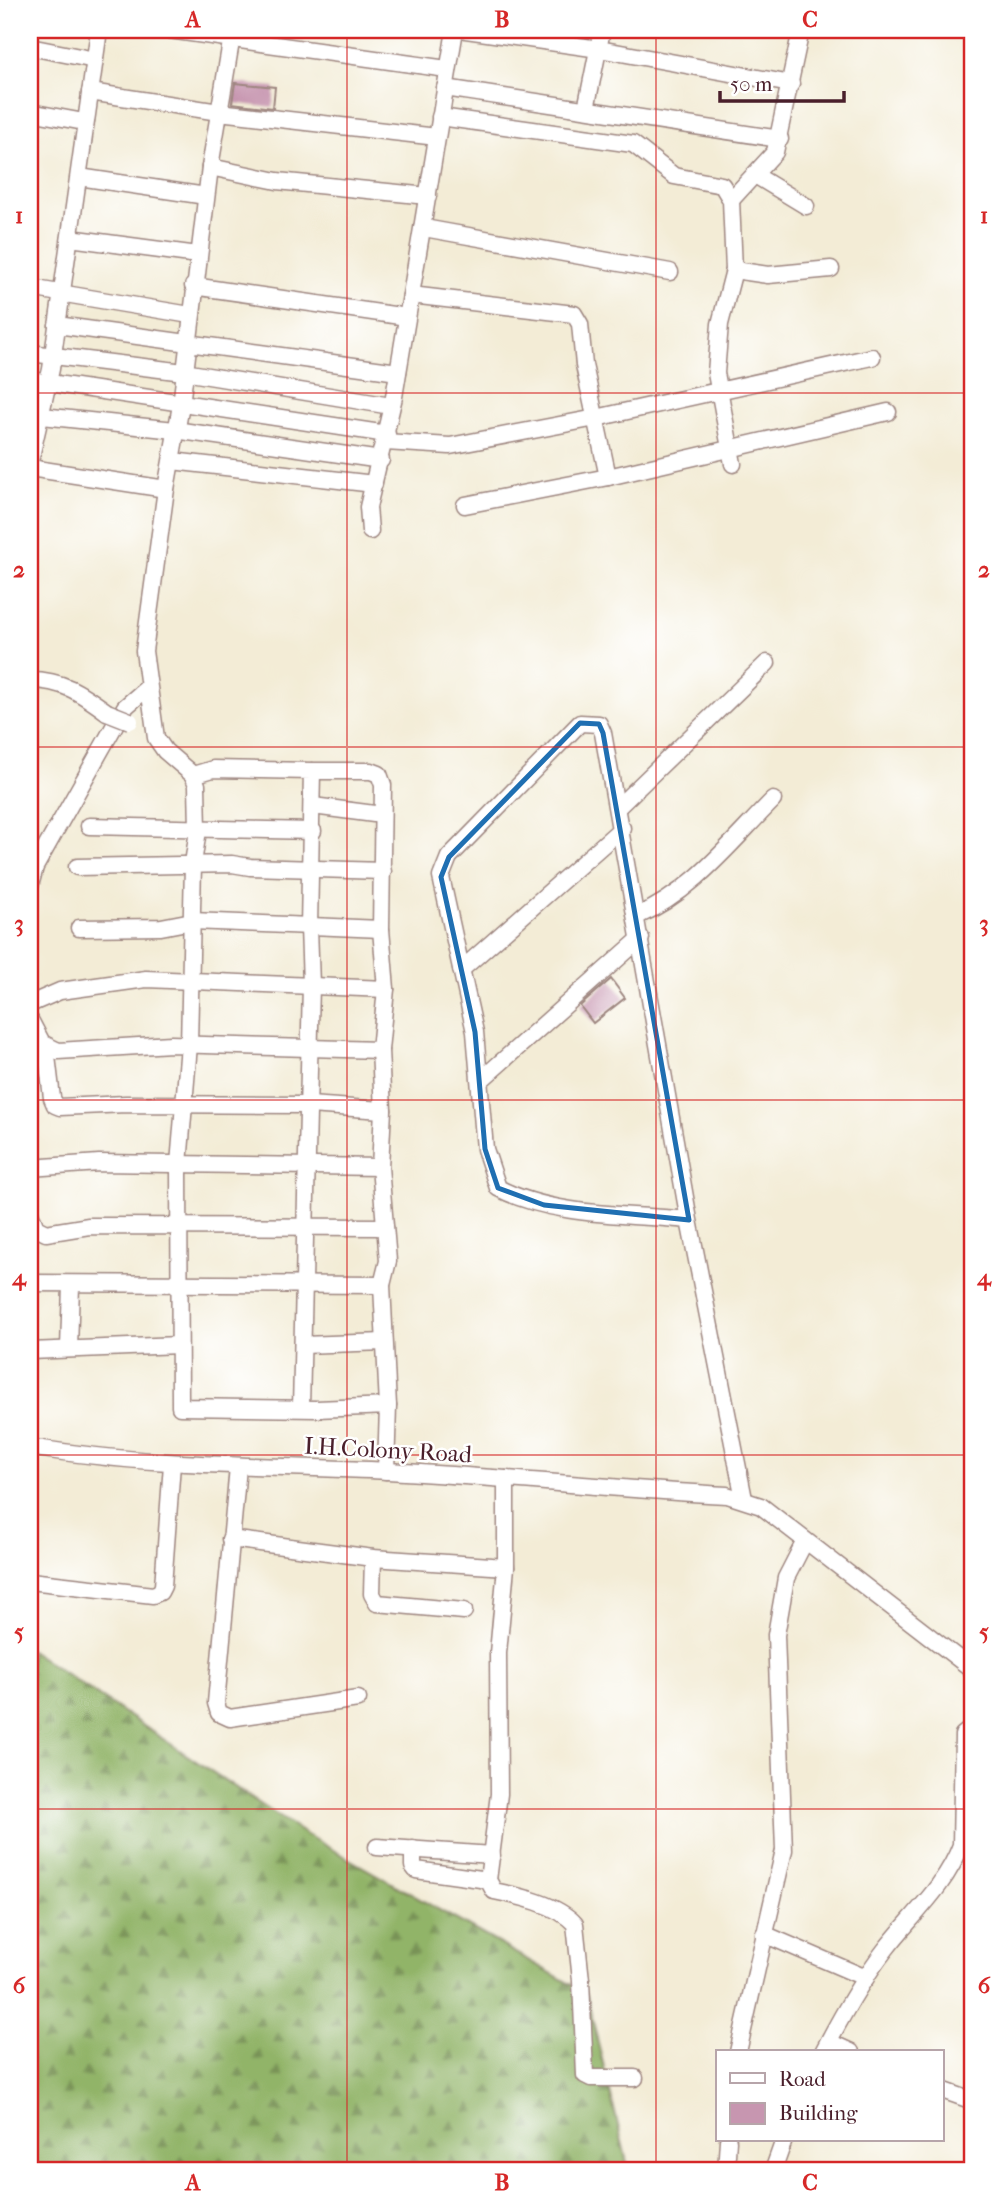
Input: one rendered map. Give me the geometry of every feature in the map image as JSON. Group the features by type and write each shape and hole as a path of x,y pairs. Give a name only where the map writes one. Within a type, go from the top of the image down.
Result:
{"street":[{"path":"30,461 53,357 99,30"},
{"path":"169,30 233,33 447,69"},
{"path":"370,531 368,507 386,438 424,228 455,30"},
{"path":"466,30 599,48 791,84"},
{"path":"586,109 602,30"},
{"path":"731,209 761,179 775,152 780,139 800,30"},
{"path":"233,33 210,166 193,286 181,402 144,651 146,681 159,745 193,775 197,785 198,830 193,864 189,1045 179,1164 180,1406 388,1406"},
{"path":"30,47 95,60"},
{"path":"445,88 780,139"},
{"path":"90,92 219,113 437,137"},
{"path":"30,111 84,122"},
{"path":"440,117 633,144 674,176 722,185 731,209 734,270 716,347 719,391 731,456"},
{"path":"210,166 277,181 428,196"},
{"path":"79,177 206,196"},
{"path":"761,179 806,206"},
{"path":"424,228 670,272"},
{"path":"71,238 198,255"},
{"path":"734,270 768,275 831,269"},
{"path":"193,286 407,317"},
{"path":"30,288 190,315"},
{"path":"411,295 569,312 578,317 581,345 608,477"},
{"path":"57,325 398,372"},
{"path":"30,353 184,372 391,406"},
{"path":"30,380 181,402 444,447 596,418 872,357"},
{"path":"465,505 731,456 888,412"},
{"path":"42,416 175,430 381,460"},
{"path":"172,461 374,484"},
{"path":"30,468 166,489"},
{"path":"618,807 767,663"},
{"path":"30,680 56,681 68,685 107,712 130,722 154,723"},
{"path":"30,886 35,867 125,707 146,681"},
{"path":"690,1220 544,1205 498,1188 485,1149 481,1080 461,970 440,877 449,857 580,723 598,724 603,733 690,1220 744,1499 761,1506 973,1670"},
{"path":"193,775 214,769 371,771 379,774 383,785 381,929 386,989 380,1050 383,1110 380,1167 388,1261 382,1284 388,1406 386,1471"},
{"path":"301,1408 305,1165 312,985 309,927 313,831 312,771"},
{"path":"637,916 656,908 690,883 773,800"},
{"path":"313,806 382,815"},
{"path":"89,826 313,831"},
{"path":"461,970 622,828"},
{"path":"77,867 193,864 383,871"},
{"path":"79,928 161,927 192,920 381,929"},
{"path":"481,1080 641,937"},
{"path":"30,1004 75,988 146,979 386,989"},
{"path":"30,1020 46,1048 55,1105 309,1105 383,1110"},
{"path":"46,1048 71,1051 189,1045 380,1050"},
{"path":"30,1168 99,1163 380,1167"},
{"path":"30,1213 36,1228 46,1233 89,1226 385,1227"},
{"path":"30,1283 382,1284"},
{"path":"69,1349 71,1285"},
{"path":"303,1345 384,1342"},
{"path":"30,1351 179,1345"},
{"name":"I.H.Colony Road","path":"30,1447 89,1457 172,1464 386,1471 726,1495 744,1499"},
{"path":"30,1581 153,1595 160,1592 163,1586 172,1464"},
{"path":"238,1467 216,1703 219,1713 230,1718 358,1699"},
{"path":"506,1479 506,1567 498,1638 499,1794 488,1880 494,1891 523,1897 563,1914 575,1924 582,1980 585,2075 591,2078 635,2078"},
{"path":"230,1539 373,1558 506,1567"},
{"path":"738,2050 784,1850 776,1635 786,1578 805,1541"},
{"path":"373,1558 372,1594 377,1603 464,1611"},
{"path":"826,2047 885,1950 946,1877 957,1856 961,1845 963,1735 973,1727"},
{"path":"377,1847 492,1855"},
{"path":"413,1849 412,1866 416,1870 488,1880"},
{"path":"764,1934 866,1978"},
{"path":"944,2091 973,2101"},
{"path":"726,2171 728,2142"},
{"path":"773,2171 783,2142"}],"highlighted area":[{"path":"580,723 599,724 603,733 689,1220 544,1205 498,1188 485,1149 475,1032 441,877 449,857"}],"green space":[{"path":"30,1650 305,1834 586,1993 629,2171 30,2171"}],"building":[{"path":"235,83 275,87 273,108 232,103"},
{"path":"611,979 625,998 593,1023 580,1006"}]}
